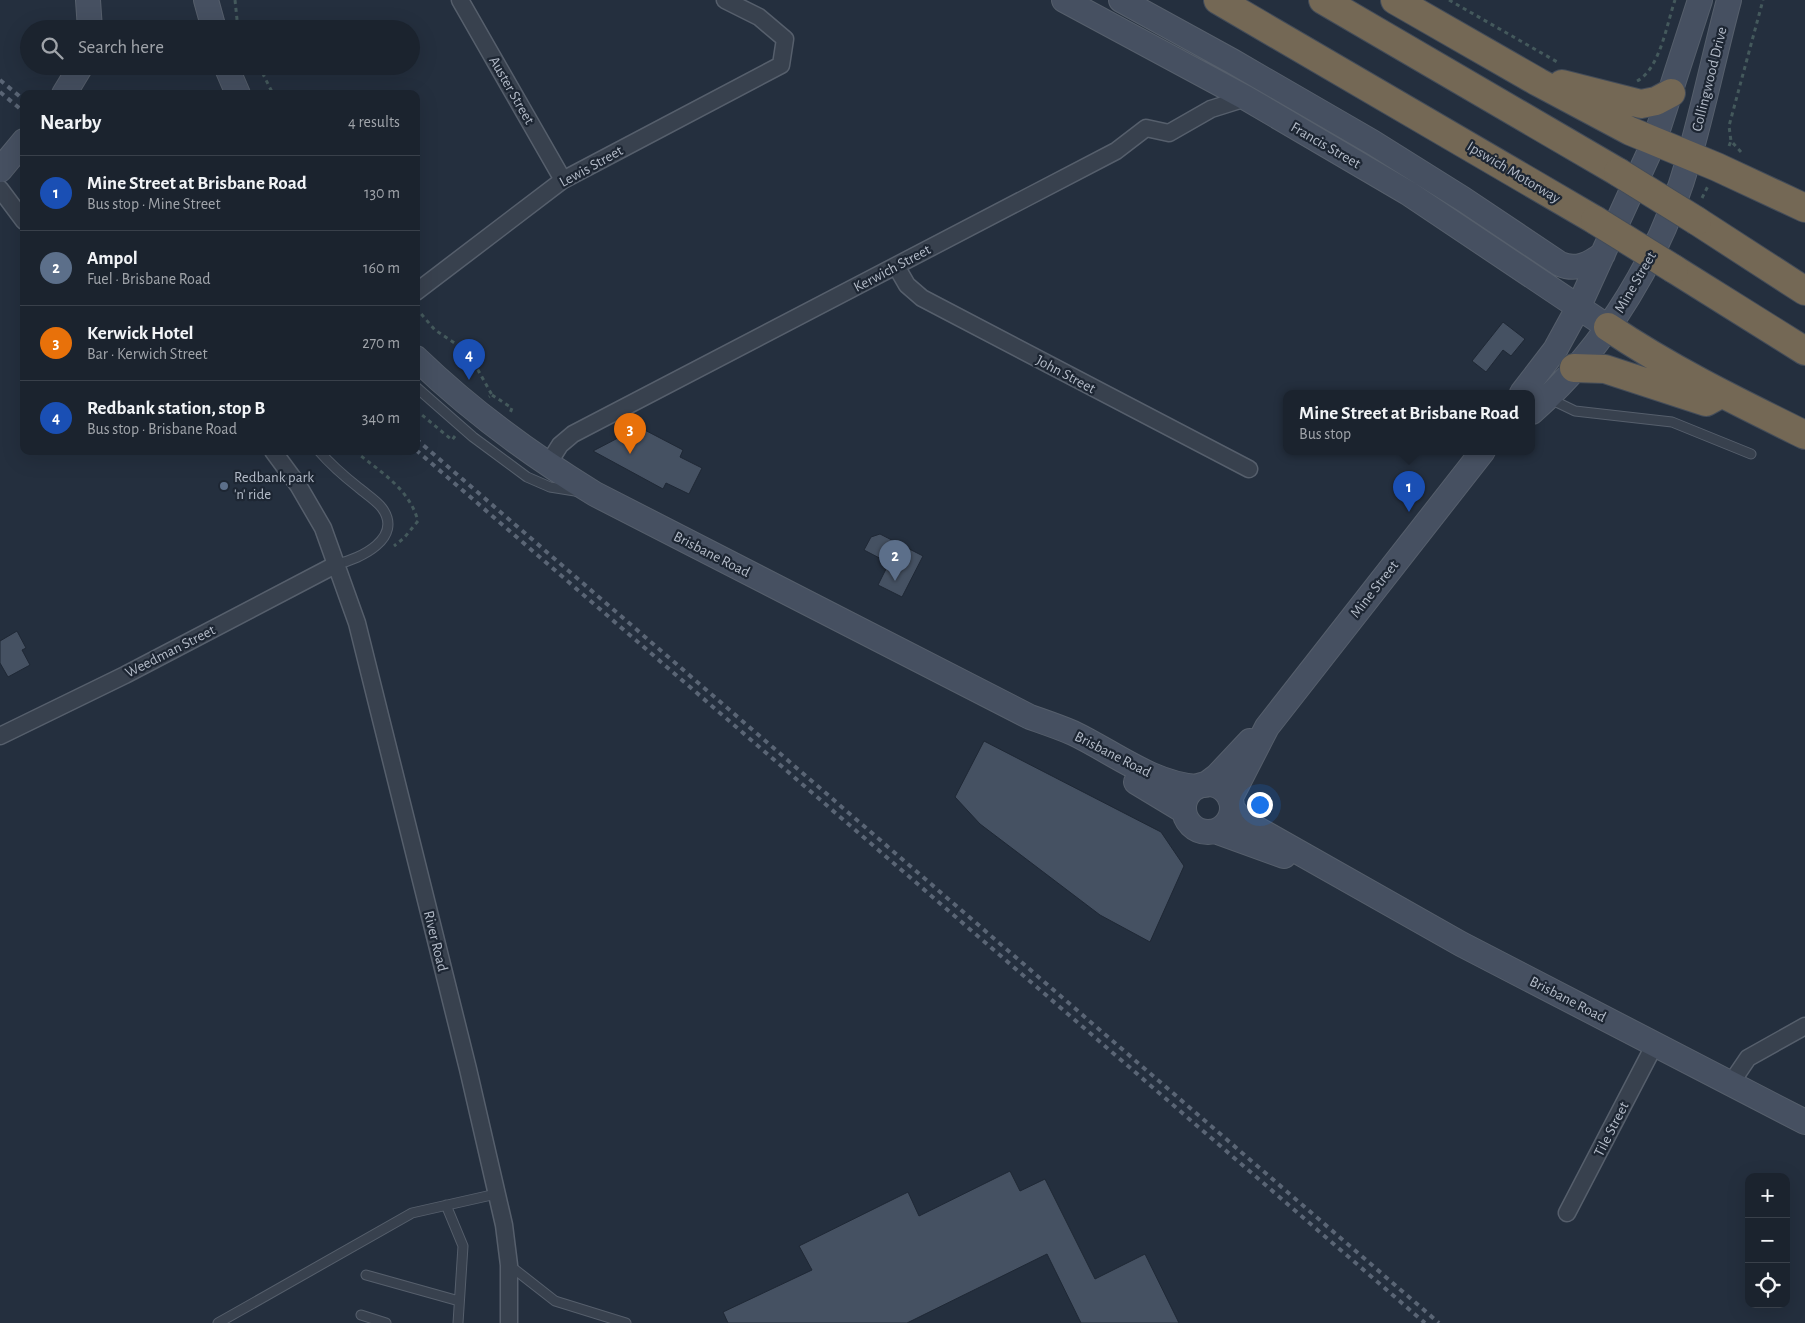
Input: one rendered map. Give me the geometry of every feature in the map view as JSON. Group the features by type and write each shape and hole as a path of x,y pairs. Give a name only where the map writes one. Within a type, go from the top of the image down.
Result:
{"highway":[{"name":"Ipswich Motorway","path":"1218,0 1594,220 1805,351"},
{"path":"1323,0 1618,172 1805,291"},
{"path":"1394,0 1538,82 1654,142 1717,167 1805,208"},
{"path":"1538,82 1565,84 1641,104 1656,101 1672,93"},
{"path":"1608,327 1636,346 1721,394 1805,435"},
{"path":"1574,368 1605,369 1706,402 1721,394"}],"main road":[{"path":"88,0 89,20"},
{"path":"206,0 212,20"},
{"name":"Francis Street","path":"1064,0 1246,98 1408,193 1478,238 1608,327"},
{"name":"Francis Street","path":"1121,0 1232,61 1372,142 1463,199 1560,264 1570,268 1579,267 1603,254"},
{"name":"Collingwood Drive","path":"1654,142 1672,93 1700,0"},
{"name":"Collingwood Drive","path":"1690,157 1729,0"},
{"path":"66,90 76,75"},
{"path":"230,75 236,90"},
{"path":"1524,390 1555,350 1578,308 1654,142"},
{"path":"0,170 20,146"},
{"name":"Mine Street","path":"1539,405 1574,368 1608,327 1629,295 1654,250 1669,217 1690,157"},
{"name":"Brisbane Road","path":"420,362 477,412 548,464 595,494 1030,717 1072,733 1163,780 1183,786 1201,786"},
{"name":"Mine Street","path":"1231,803 1267,727 1480,455"},
{"name":"Brisbane Road","path":"1030,717 1068,743 1184,810"},
{"name":"Mine Street","path":"1201,786 1217,776 1246,744 1267,727"},
{"path":"1201,786 1219,787 1231,803 1228,822 1215,831 1198,830 1186,819 1184,810 1185,799 1201,786"},
{"name":"Brisbane Road","path":"1231,803 1247,822 1461,944 1805,1122"},
{"name":"Brisbane Road","path":"1215,831 1334,873"}],"street":[{"name":"Auster Street","path":"460,0 563,180"},
{"name":"Lewis Street","path":"420,289 563,180 781,65 785,39 759,17 725,0"},
{"name":"Kerwich Street","path":"548,464 560,445 573,434 1116,150 1146,128 1169,133 1211,109 1246,98"},
{"path":"0,189 20,216"},
{"name":"John Street","path":"896,266 907,285 922,298 1249,469"},
{"name":"River Road","path":"276,455 312,508 337,564 358,623 468,1069 496,1194 509,1266 509,1323"},
{"name":"Weedman Street","path":"0,736 125,675 337,564"},
{"path":"1731,1083 1748,1058 1805,1026"},
{"name":"Tile Street","path":"1567,1213 1654,1044"}],"lane":[{"path":"420,391 473,437 527,477 550,487 595,494"},
{"path":"1539,405 1672,422 1751,454"},
{"path":"323,455 380,506 387,520 386,532 380,543 355,560 337,564"},
{"path":"218,1323 412,1213 496,1194"},
{"path":"446,1205 463,1246 458,1323"},
{"path":"509,1266 555,1301 626,1323"},
{"path":"366,1275 459,1301"},
{"path":"360,1315 386,1323"}],"path":[{"path":"235,0 237,20"},
{"path":"1449,0 1560,64"},
{"path":"1632,82 1642,78 1654,63 1675,0"},
{"path":"1724,132 1728,134 1763,0"},
{"path":"264,75 271,90"},
{"path":"1729,146 1731,141"},
{"path":"420,313 435,330 459,346 478,370 492,394 512,408"},
{"path":"487,400 492,394"},
{"path":"420,413 452,440 460,432"}],"building":[{"path":"1503,322 1525,339 1511,356 1503,350 1486,372 1472,361"},
{"path":"639,427 683,450 680,457 702,468 689,494 666,483 663,489 593,451"},
{"path":"880,534 923,556 902,597 878,585 889,563 864,550 871,537"},
{"path":"17,631 26,648 22,650 30,665 8,677 0,663 0,641"},
{"path":"984,741 1161,832 1184,866 1150,942 1100,915 980,824 955,797"},
{"path":"1010,1171 1020,1191 1045,1179 1095,1279 1145,1254 1179,1323 1081,1323 1047,1254 907,1323 728,1323 723,1312 812,1270 799,1246 908,1192 919,1216"}],"railway":[{"path":"0,80 20,97"},
{"path":"0,92 20,109"},
{"path":"420,442 1439,1323"},
{"path":"420,453 1425,1323"}],"place":[{"name":"Redbank station, stop B","path":"469,380"},
{"name":"Kerwick Hotel","path":"630,454"},
{"name":"Redbank park 'n' ride","path":"224,486"},
{"name":"Mine Street at Brisbane Road","path":"1409,512"},
{"name":"Ampol","path":"895,581"}]}
